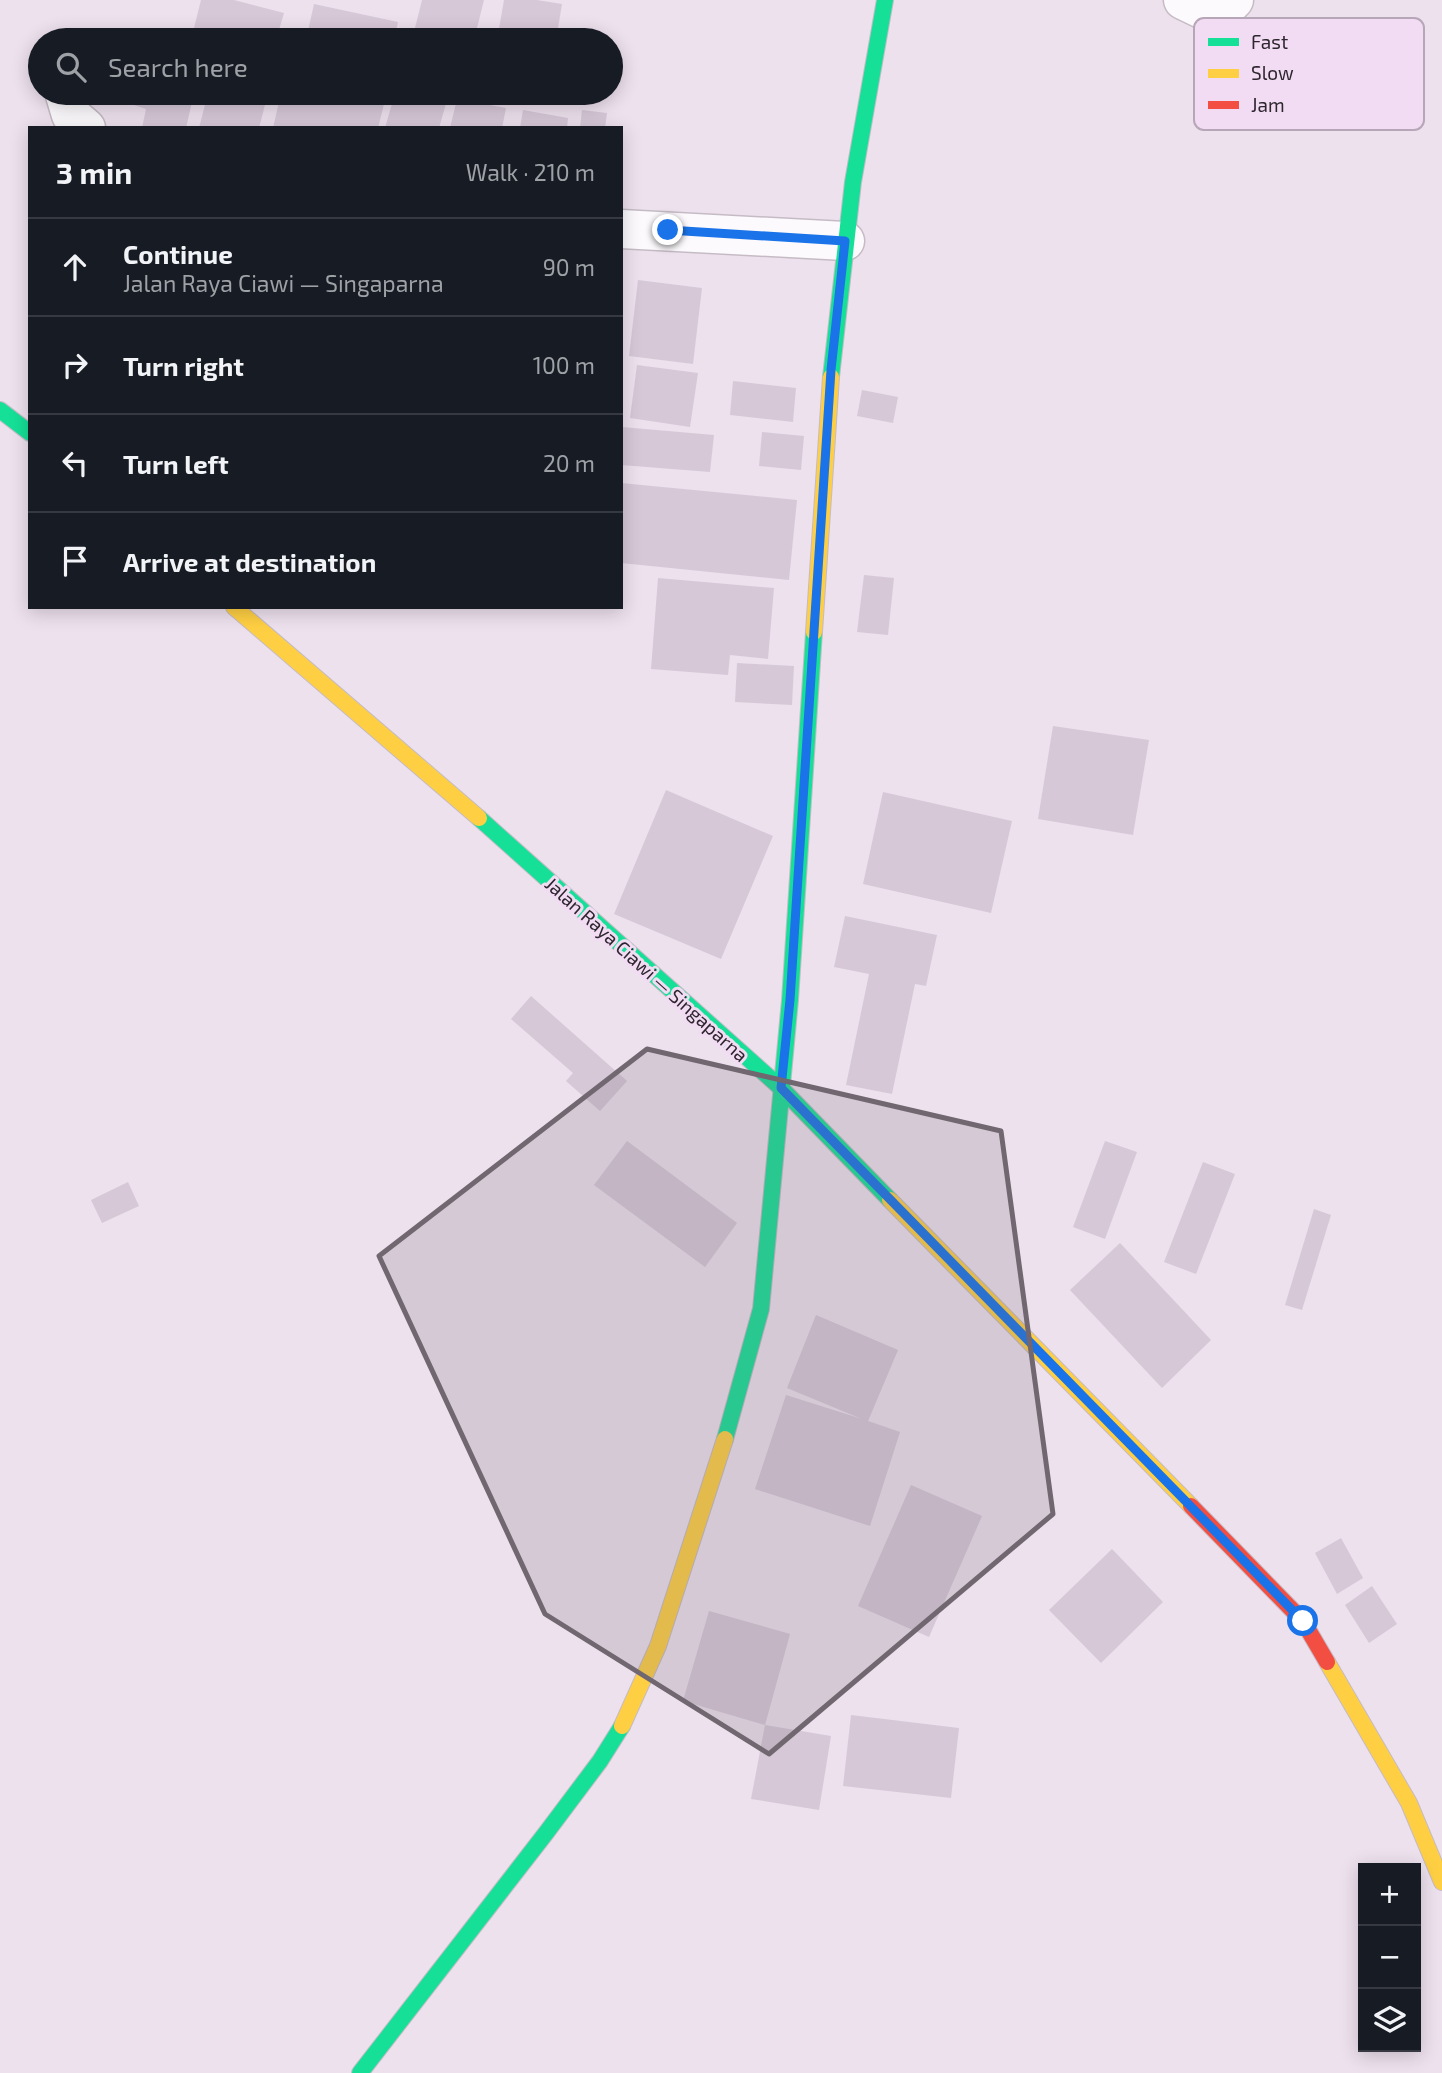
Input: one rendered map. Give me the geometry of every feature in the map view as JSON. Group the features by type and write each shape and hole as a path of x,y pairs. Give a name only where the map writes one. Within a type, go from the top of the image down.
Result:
{"street":[{"path":"360,2073 600,1761 623,1724 658,1646 721,1453 761,1308 790,1000 831,370 853,182 885,0"},
{"path":"1183,0 1208,12 1220,14 1234,0"},
{"path":"68,105 71,115 84,126"},
{"path":"623,229 845,241"},
{"path":"0,410 28,431"},
{"name":"Jalan Raya Ciawi — Singaparna","path":"236,609 440,784 781,1088 1303,1621 1409,1803 1442,1882"}],"highlighted area":[{"path":"647,1049 1001,1131 1053,1514 769,1754 545,1614 379,1256"}],"building":[{"path":"201,0 234,0 284,13 280,28 194,28"},
{"path":"422,0 484,0 477,28 415,28"},
{"path":"504,0 537,0 562,4 558,28 499,28"},
{"path":"314,4 398,22 397,28 309,28"},
{"path":"134,105 191,105 186,126 142,126 146,109"},
{"path":"205,105 265,105 260,126 200,126"},
{"path":"278,105 384,105 378,126 273,126"},
{"path":"392,105 446,105 440,126 386,126"},
{"path":"456,105 506,108 502,126 450,126"},
{"path":"523,110 568,118 567,126 520,126"},
{"path":"582,110 607,113 605,126 580,126"},
{"path":"638,280 702,288 693,364 629,356"},
{"path":"637,365 698,373 690,427 630,418"},
{"path":"733,381 796,388 793,422 730,415"},
{"path":"862,390 898,397 893,423 857,416"},
{"path":"623,427 714,435 710,472 623,465"},
{"path":"762,432 804,436 801,470 759,466"},
{"path":"623,483 797,500 789,580 623,563"},
{"path":"864,575 894,578 888,635 857,632"},
{"path":"658,578 774,588 768,659 730,655 728,675 651,669"},
{"path":"737,663 794,666 792,705 735,702"},
{"path":"1053,726 1149,740 1133,835 1038,819"},
{"path":"666,790 773,836 721,959 614,914"},
{"path":"883,792 1012,821 991,913 863,884"},
{"path":"845,916 937,935 926,986 915,984 892,1094 846,1085 869,974 834,967"},
{"path":"531,996 627,1081 600,1111 566,1081 573,1073 511,1019"},
{"path":"627,1141 737,1223 705,1267 594,1185"},
{"path":"1105,1141 1137,1152 1105,1239 1073,1227"},
{"path":"1203,1162 1235,1174 1196,1274 1164,1262"},
{"path":"128,1182 139,1206 102,1223 91,1200"},
{"path":"1314,1209 1331,1215 1302,1310 1285,1305"},
{"path":"1120,1243 1211,1340 1162,1388 1070,1290"},
{"path":"816,1315 898,1350 868,1421 900,1432 870,1526 755,1489 786,1395 862,1419 787,1388"},
{"path":"911,1485 982,1516 929,1637 858,1606"},
{"path":"1341,1538 1363,1578 1337,1594 1315,1553"},
{"path":"1112,1549 1163,1602 1101,1663 1049,1610"},
{"path":"1372,1586 1397,1624 1369,1643 1345,1605"},
{"path":"709,1611 790,1634 765,1725 683,1701"},
{"path":"851,1715 959,1728 951,1798 843,1786"},
{"path":"765,1725 831,1736 819,1810 751,1799"}],"traffic: fast":[{"path":"831,377 853,182 885,0"},
{"path":"0,410 28,431"},
{"path":"725,1439 761,1309 790,1000 814,632"},
{"path":"479,818 781,1088 890,1200"},
{"path":"360,2073 546,1833 600,1761 622,1726"}],"traffic: slow":[{"path":"814,632 831,377"},
{"path":"236,609 479,818"},
{"path":"890,1200 1191,1506"},
{"path":"622,1726 658,1646 725,1439"},
{"path":"1327,1662 1409,1803 1442,1882"}],"traffic: jam":[{"path":"1191,1506 1303,1621 1327,1662"}],"route":[{"path":"668,230 845,241 831,370 790,1000 781,1088 1303,1621"}]}
